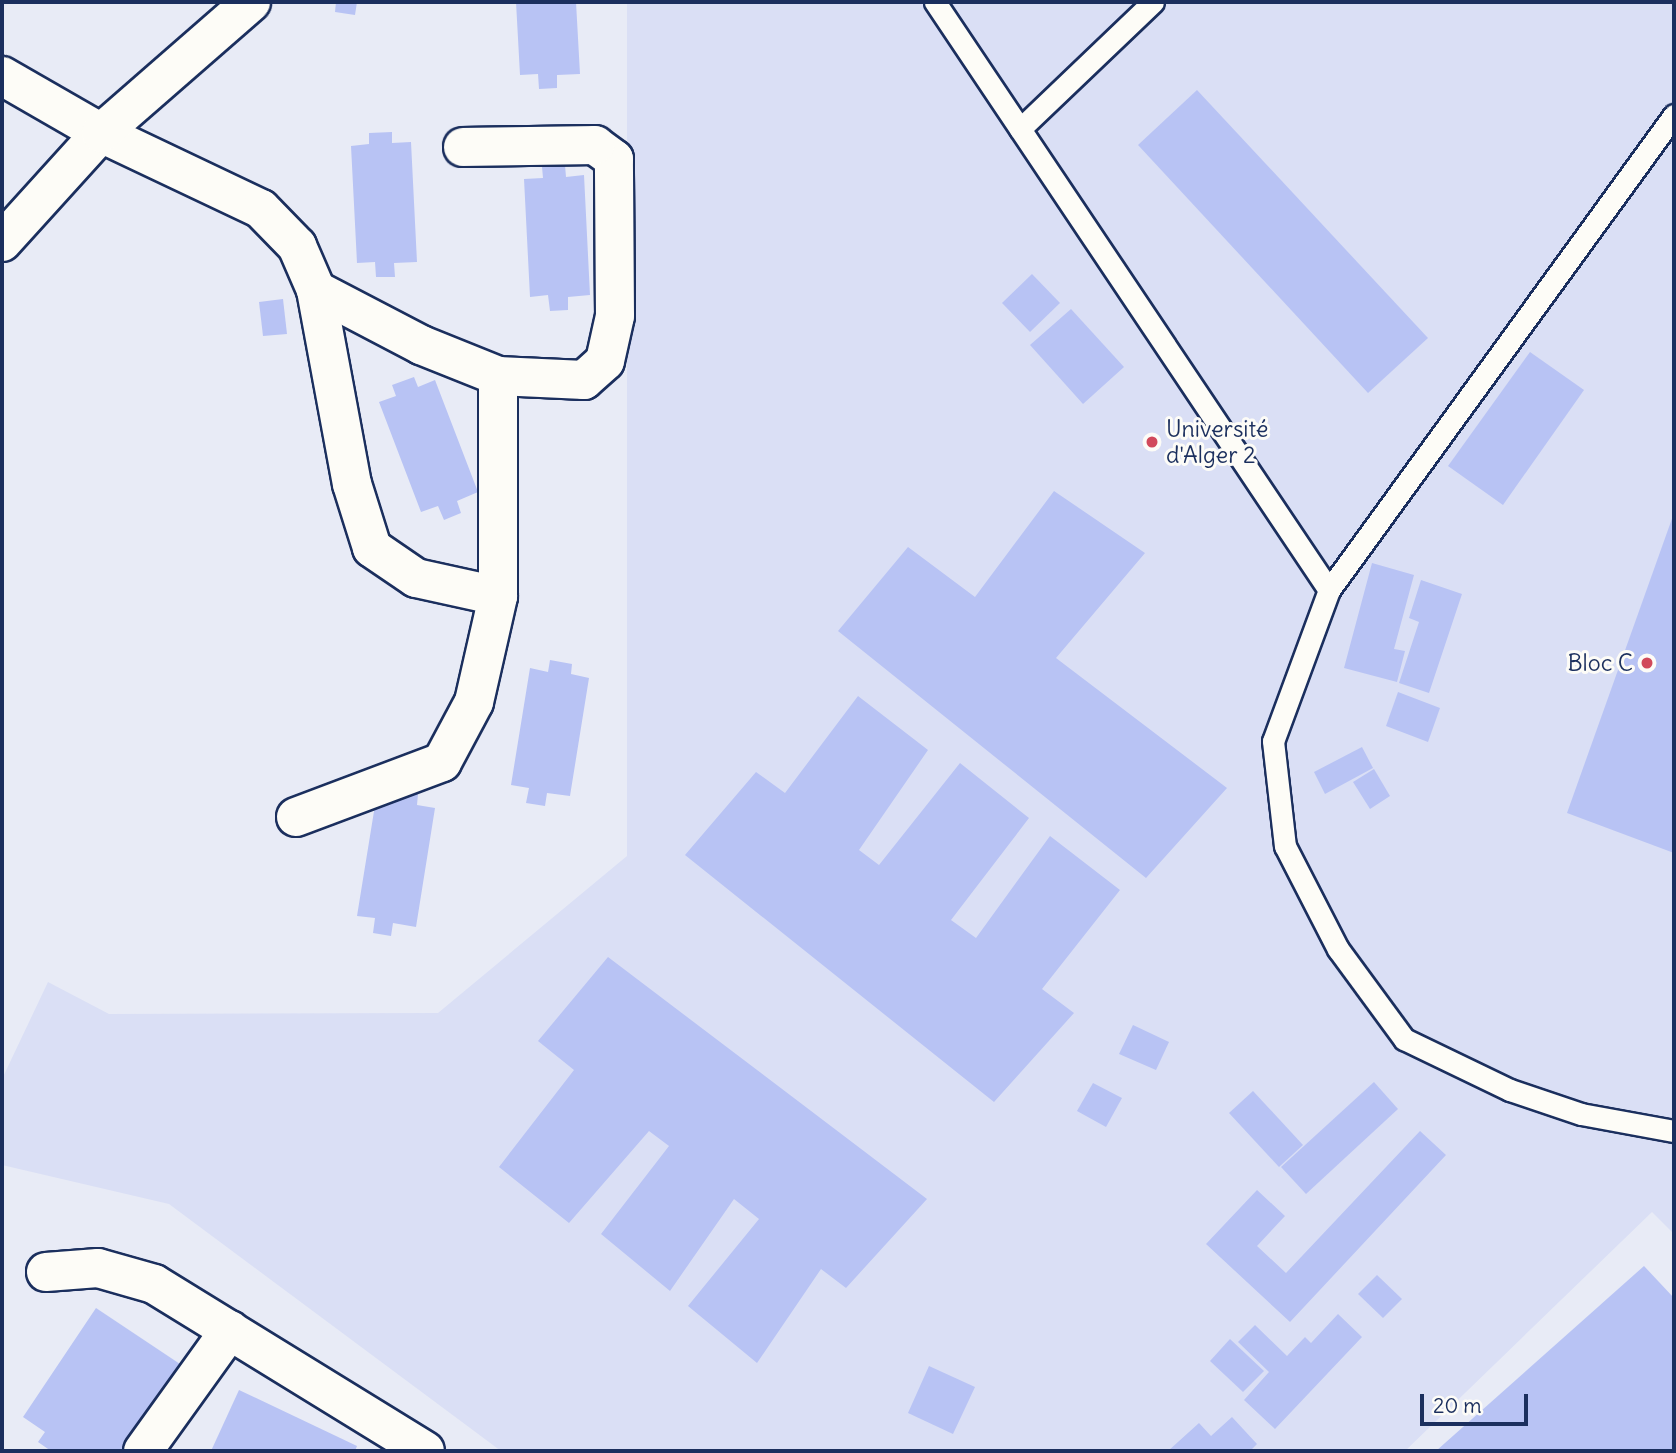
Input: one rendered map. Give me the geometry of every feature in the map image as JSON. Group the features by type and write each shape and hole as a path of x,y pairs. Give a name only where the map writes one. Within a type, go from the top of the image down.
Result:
{"street":[{"path":"2,242 101,133 251,2"},
{"path":"2,76 101,133 261,209 297,246 316,290 352,484 372,548 416,578 498,596"},
{"path":"316,290 421,345 498,376 584,380 606,361 615,316 614,159 595,145 463,147"},
{"path":"296,817 442,762 474,702 498,596 498,376"},
{"path":"46,1272 98,1268 127,1274 230,1330 403,1445"},
{"path":"143,1451 230,1330"}],"lane":[{"path":"935,2 1329,590"},
{"path":"1020,130 1153,2"},
{"path":"1674,115 1329,590 1273,741 1285,846 1338,950 1404,1039 1522,1094 1581,1114 1674,1131"}],"shaded area":[{"name":"Université d'Alger 2","path":"627,2 1674,2 1674,1234 1652,1212 1405,1451 501,1451 169,1204 2,1165 2,1079 48,982 109,1014 438,1013 627,856"}],"building":[{"path":"336,2 357,2 355,15 335,12"},
{"path":"516,2 576,2 580,74 557,75 557,88 539,89 538,74 520,75"},
{"path":"1197,90 1428,338 1368,393 1138,145"},
{"path":"392,132 392,143 411,142 417,262 394,263 395,277 376,277 375,262 357,263 351,146 369,144 369,133"},
{"path":"565,165 566,177 584,175 590,295 568,297 568,310 550,311 548,295 530,297 524,179 543,178 542,167"},
{"path":"1032,274 1060,303 1030,332 1002,303"},
{"path":"283,299 287,334 263,336 259,302"},
{"path":"1071,309 1124,367 1083,404 1030,345"},
{"path":"1530,352 1584,390 1503,505 1448,466"},
{"path":"414,377 418,387 435,380 478,492 457,501 461,513 444,520 438,506 421,512 379,402 396,396 392,385"},
{"path":"1054,491 1145,553 1056,658 1227,788 1146,878 838,631 908,547 975,597"},
{"name":"Bloc C","path":"1674,513 1674,853 1567,813"},
{"path":"1372,563 1414,575 1394,649 1405,651 1397,682 1344,668"},
{"path":"1421,580 1462,594 1429,693 1399,683 1419,622 1409,618"},
{"path":"550,660 572,664 571,674 589,678 570,796 547,793 545,806 526,803 529,788 511,785 530,668 548,672"},
{"path":"1398,692 1440,708 1428,742 1386,726"},
{"path":"858,696 928,750 859,850 879,865 960,763 1029,818 951,920 976,938 1050,836 1120,890 1042,989 1074,1013 994,1102 685,855 756,772 785,793"},
{"path":"1362,747 1373,768 1325,794 1314,772"},
{"path":"1374,769 1390,796 1370,809 1353,782"},
{"path":"396,791 418,794 417,805 435,808 416,927 393,923 391,936 373,933 375,918 357,916 376,799 394,802"},
{"path":"608,957 927,1199 846,1288 821,1269 757,1363 688,1306 759,1219 734,1199 670,1291 601,1234 669,1146 649,1131 569,1223 499,1167 574,1070 538,1041"},
{"path":"1133,1025 1169,1042 1156,1070 1119,1054"},
{"path":"1374,1082 1398,1109 1306,1194 1281,1167"},
{"path":"1093,1083 1122,1098 1106,1127 1077,1111"},
{"path":"1253,1091 1303,1145 1279,1167 1229,1113"},
{"path":"1420,1131 1446,1155 1290,1322 1206,1244 1257,1190 1285,1216 1257,1246 1286,1273"},
{"path":"1644,1266 1674,1298 1674,1451 1436,1451"},
{"path":"1377,1275 1402,1299 1383,1318 1358,1294"},
{"path":"96,1308 180,1364 122,1451 51,1451 38,1442 45,1432 23,1417"},
{"path":"1338,1314 1362,1337 1275,1429 1244,1400 1269,1372 1238,1342 1255,1325 1287,1356 1305,1337 1311,1343"},
{"path":"1230,1339 1264,1371 1243,1392 1210,1361"},
{"path":"929,1366 975,1387 953,1434 908,1413"},
{"path":"239,1390 357,1446 355,1451 211,1451"},
{"path":"1232,1417 1257,1444 1250,1451 1168,1451 1199,1423 1211,1436"}],"place":[{"name":"Université d'Alger 2","path":"1152,442"},
{"name":"Bloc C","path":"1647,663"}]}
